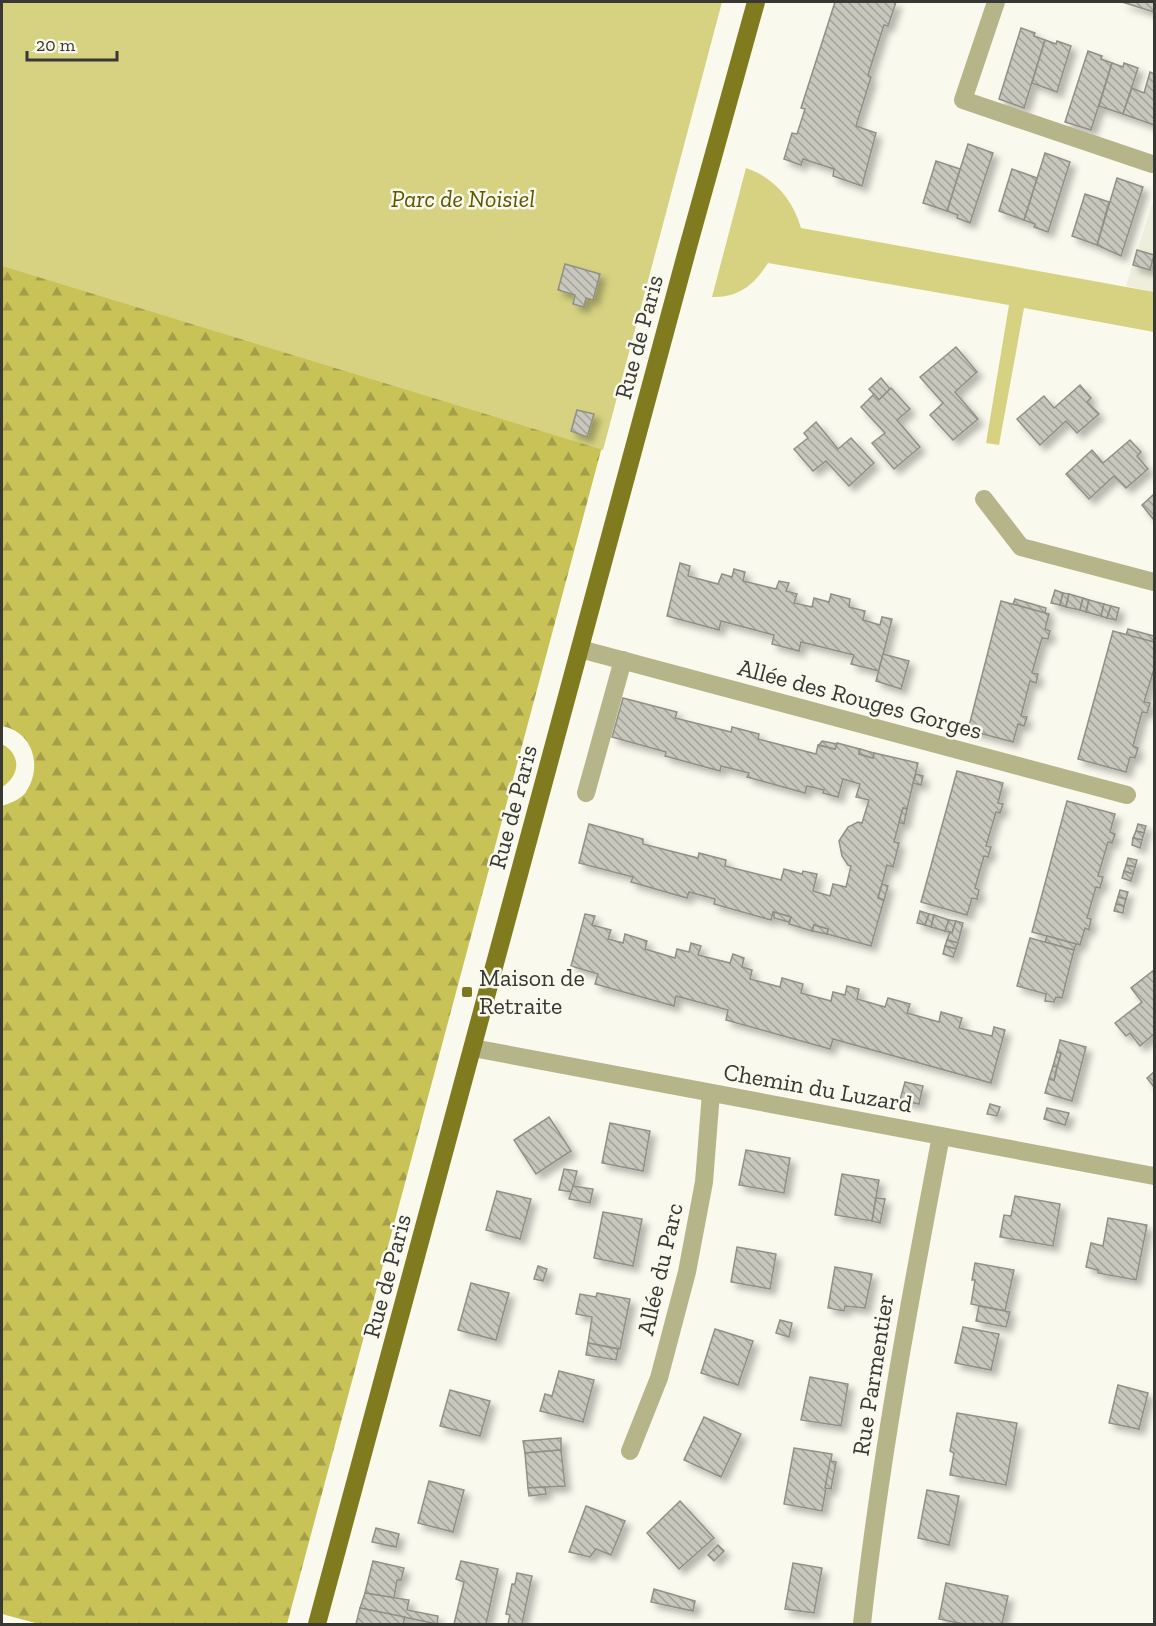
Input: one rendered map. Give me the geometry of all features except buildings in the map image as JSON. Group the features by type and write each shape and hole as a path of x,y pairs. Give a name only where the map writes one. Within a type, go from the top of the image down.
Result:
{"main road":[{"name":"Rue de Paris","path":"317,1624 756,2"}],"street":[{"path":"996,2 963,100 1152,164"},
{"path":"984,499 1021,547 1155,582"},
{"name":"Allée des Rouges Gorges","path":"580,649 1127,795"},
{"path":"586,793 623,660"},
{"name":"Chemin du Luzard","path":"473,1048 1155,1176"},
{"name":"Allée du Parc","path":"630,1451 659,1378 687,1272 704,1182 711,1093"},
{"name":"Rue Parmentier","path":"862,1624 894,1385 940,1136"}],"shaded area":[{"path":"1154,198 1154,292 1126,286"},
{"path":"2,744 13,754 16,766 12,777 2,787"}],"green space":[{"path":"2,2 645,286 287,1624 39,1624 2,1614 2,806 24,795 34,772 34,761 28,743 21,735 13,729 2,726"},
{"name":"Parc de Noisiel","path":"2,2 722,2 603,450 2,266"},
{"path":"746,168 765,177 781,191 793,208 801,228 1154,292 1154,332 1024,308 999,445 986,443 1009,305 768,263 758,277 745,288 730,295 712,297"}],"place":[{"name":"Maison de Retraite","path":"467,992"}]}
